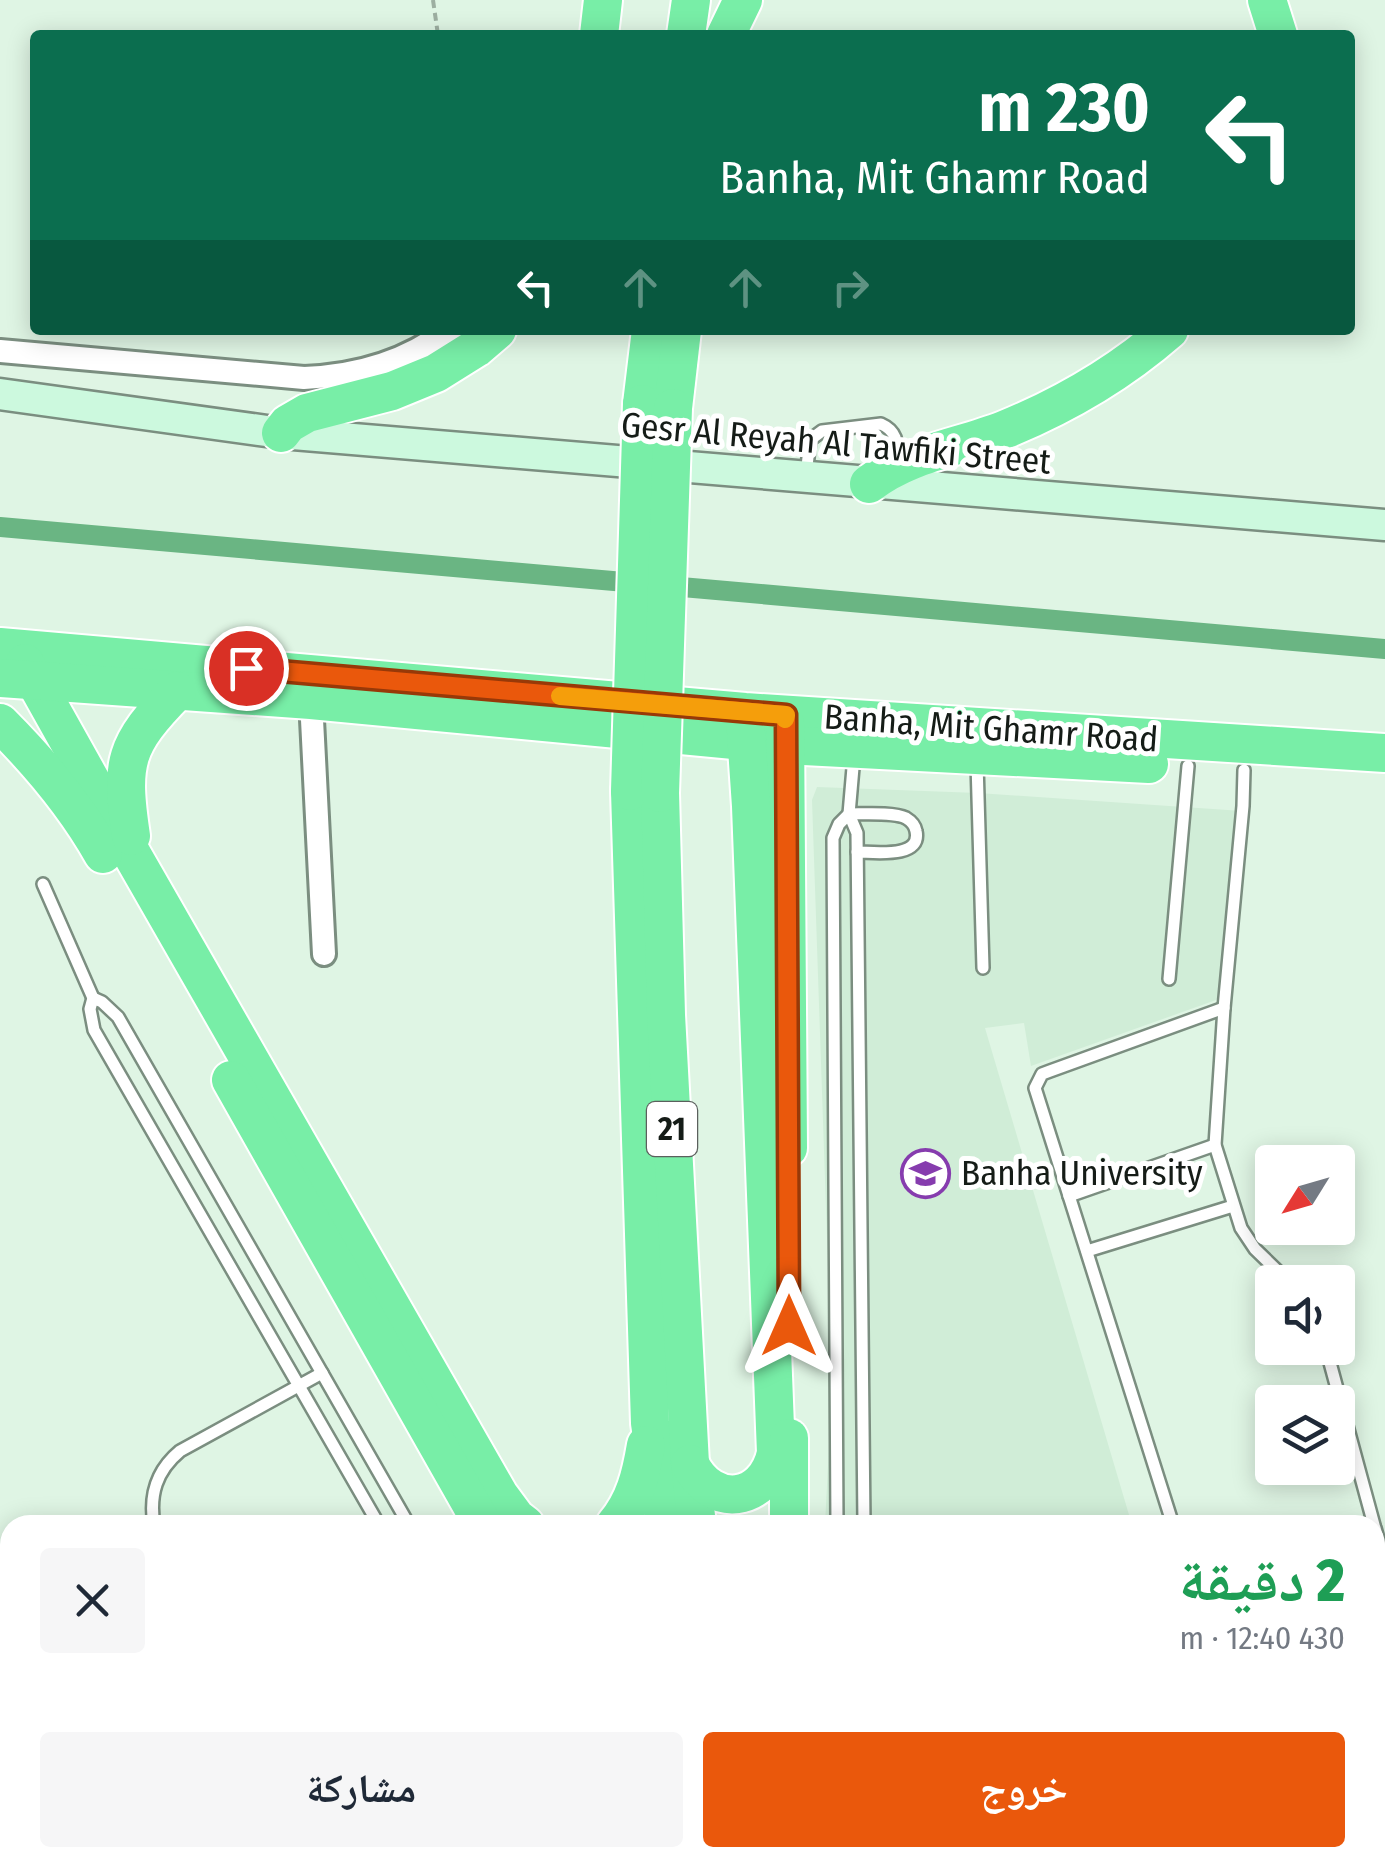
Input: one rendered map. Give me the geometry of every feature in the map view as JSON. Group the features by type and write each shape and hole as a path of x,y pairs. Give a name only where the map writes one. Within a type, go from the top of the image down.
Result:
{"highway":[{"path":"600,30 604,0"},
{"path":"687,30 691,0"},
{"path":"724,30 728,0"},
{"path":"726,30 743,0"},
{"path":"1267,0 1276,30"},
{"path":"281,433 307,412 392,391 436,373 491,335"},
{"name":"21","path":"651,335 658,406 645,792 650,1422 664,1515"},
{"name":"21","path":"658,406 680,335"},
{"path":"888,478 920,456 972,442 1036,416 1100,380 1162,335"},
{"path":"13,663 134,858 514,1515"},
{"name":"Banha, Mit Ghamr Road","path":"13,663 177,691 685,736 746,727"},
{"name":"Banha, Mit Ghamr Road","path":"13,663 856,735 1385,753"},
{"path":"134,858 125,800 130,757 150,719 177,691"},
{"path":"0,723 40,764 83,819 477,1515"},
{"path":"690,1464 696,1476 717,1492 744,1493 766,1478 776,1454 746,727"},
{"path":"785,730 789,1515"},
{"name":"Banha, Mit Ghamr Road","path":"856,735 977,755 1385,779"},
{"path":"685,736 702,744 732,771 751,806"},
{"name":"21","path":"645,792 666,1015 696,1515"},
{"path":"622,1515 641,1478 650,1422"}],"main road":[{"name":"Gesr Al Reyah Al Tawfiki Street","path":"0,394 281,433 805,478 888,478 1385,525"}],"street":[{"path":"0,350 304,378 346,375 377,367 440,335"},
{"path":"311,700 324,954"}],"lane":[{"path":"805,478 808,445 813,436 822,431 881,424 896,437 888,478"},
{"path":"856,735 849,814 857,833 864,1515"},
{"path":"977,755 983,968"},
{"path":"1170,979 1188,766"},
{"path":"1244,770 1215,1144 1241,1228 1272,1265"},
{"path":"837,1515 833,838 849,814 907,818 914,824 914,842 908,849 857,852"},
{"path":"43,884 93,998 94,1030 373,1515"},
{"path":"93,998 118,1017 403,1515"},
{"path":"1171,1515 1035,1088 1042,1074 1224,1008"},
{"path":"1069,1196 1215,1144"},
{"path":"1087,1251 1232,1206"},
{"path":"1331,1365 1372,1515"},
{"path":"152,1515 157,1479 180,1451 322,1373"}],"path":[{"path":"432,0 437,30"}],"shaded area":[{"name":"Banha University","path":"817,787 978,793 1242,811 1225,991 1216,1000 1031,1066 1024,1023 985,1028 1129,1515 825,1515 832,1384 812,800"}],"waterway":[{"path":"0,527 1385,649"}],"slow traffic":[{"path":"560,696 786,715 785,719"}],"place":[{"name":"Banha University","path":"926,1173"}],"route":[{"path":"246,668 786,715 789,1326"}]}
